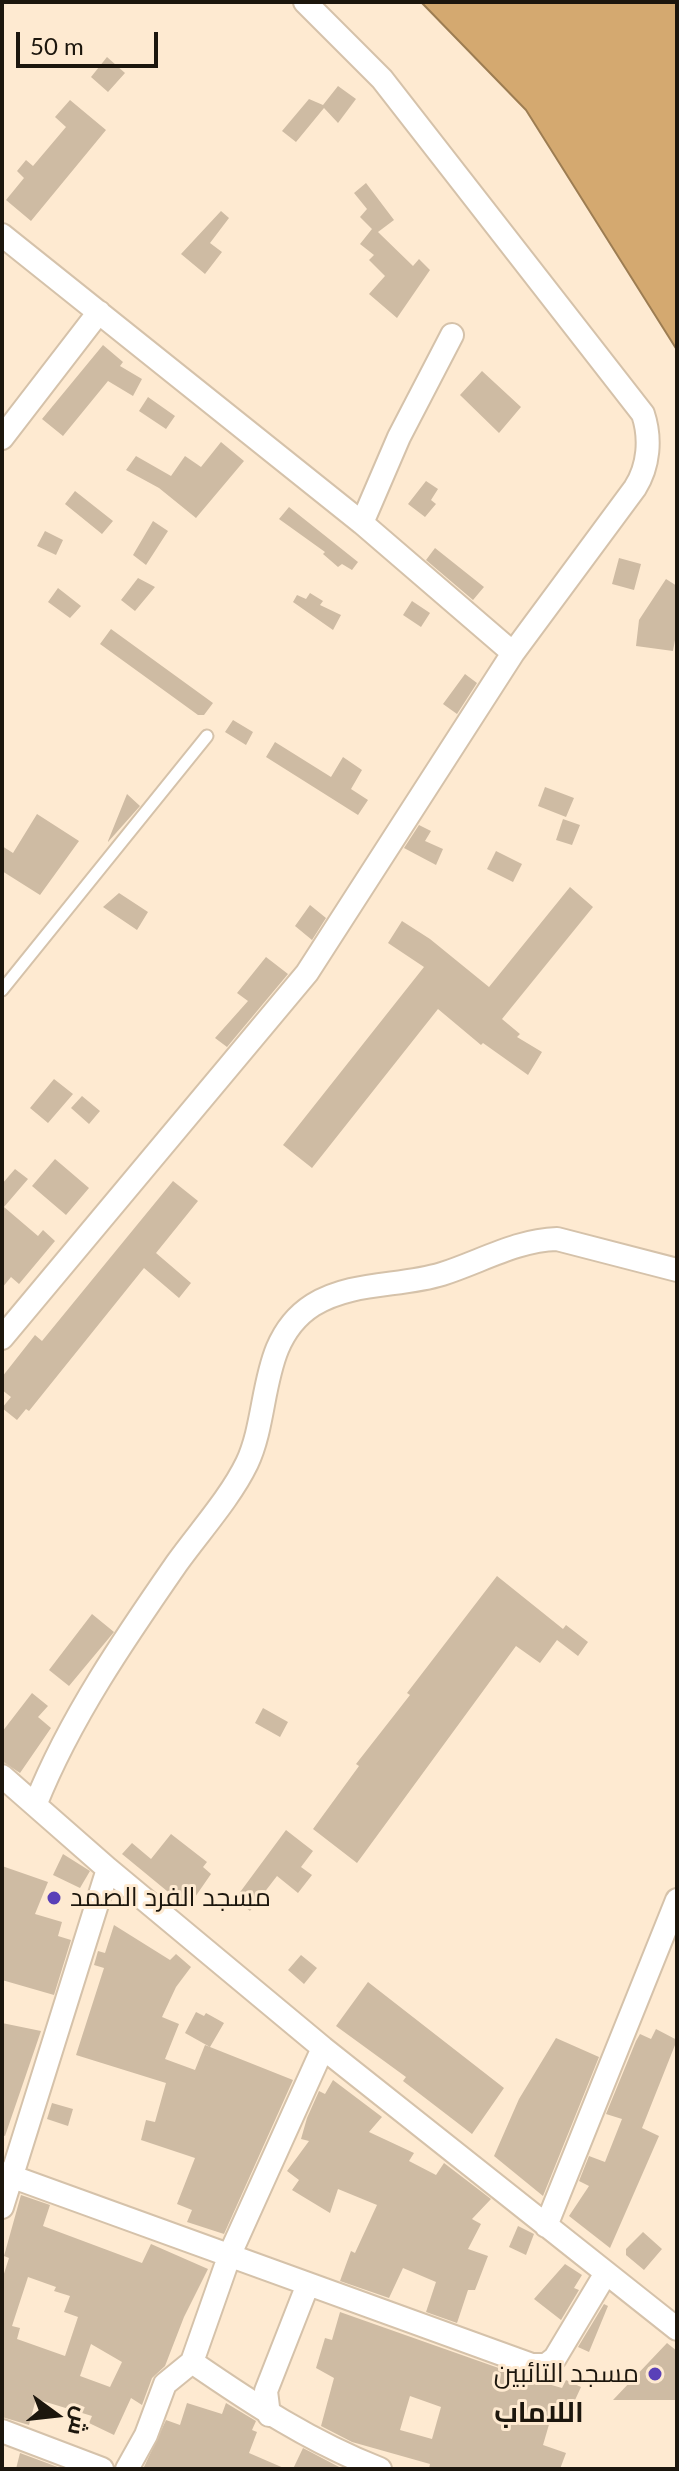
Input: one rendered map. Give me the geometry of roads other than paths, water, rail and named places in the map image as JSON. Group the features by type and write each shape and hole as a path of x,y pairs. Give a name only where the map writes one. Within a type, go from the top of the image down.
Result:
{"street":[{"path":"2,1338 307,973 513,653 640,480 647,450 645,420 447,157 382,79 305,2"},
{"path":"2,235 362,523 513,653"},
{"path":"2,438 99,312"},
{"path":"362,523 399,437 452,335"},
{"path":"36,1803 56,1752 169,1576 246,1466 262,1424 267,1374 284,1336 313,1306 381,1282 411,1282 442,1274 537,1239 557,1239 677,1270"},
{"path":"2,1776 108,1869 323,2048 677,2329"},
{"path":"2,2207 7,2175 108,1869"},
{"path":"546,2226 677,1900"},
{"path":"127,2469 146,2435 165,2384 192,2362 230,2254 323,2048"},
{"path":"7,2175 532,2365 546,2365 555,2358 606,2273"},
{"path":"269,2415 266,2391 308,2284"},
{"path":"192,2362 269,2415 328,2448 380,2469"},
{"path":"2,2431 102,2469"}],"lane":[{"path":"2,990 207,736"}],"place":[{"name":"مسجد الفرد الصمد","path":"54,1898"},
{"name":"مسجد التائبين","path":"655,2374"}],"district":[{"name":"اللاماب","path":"539,2413"}]}
